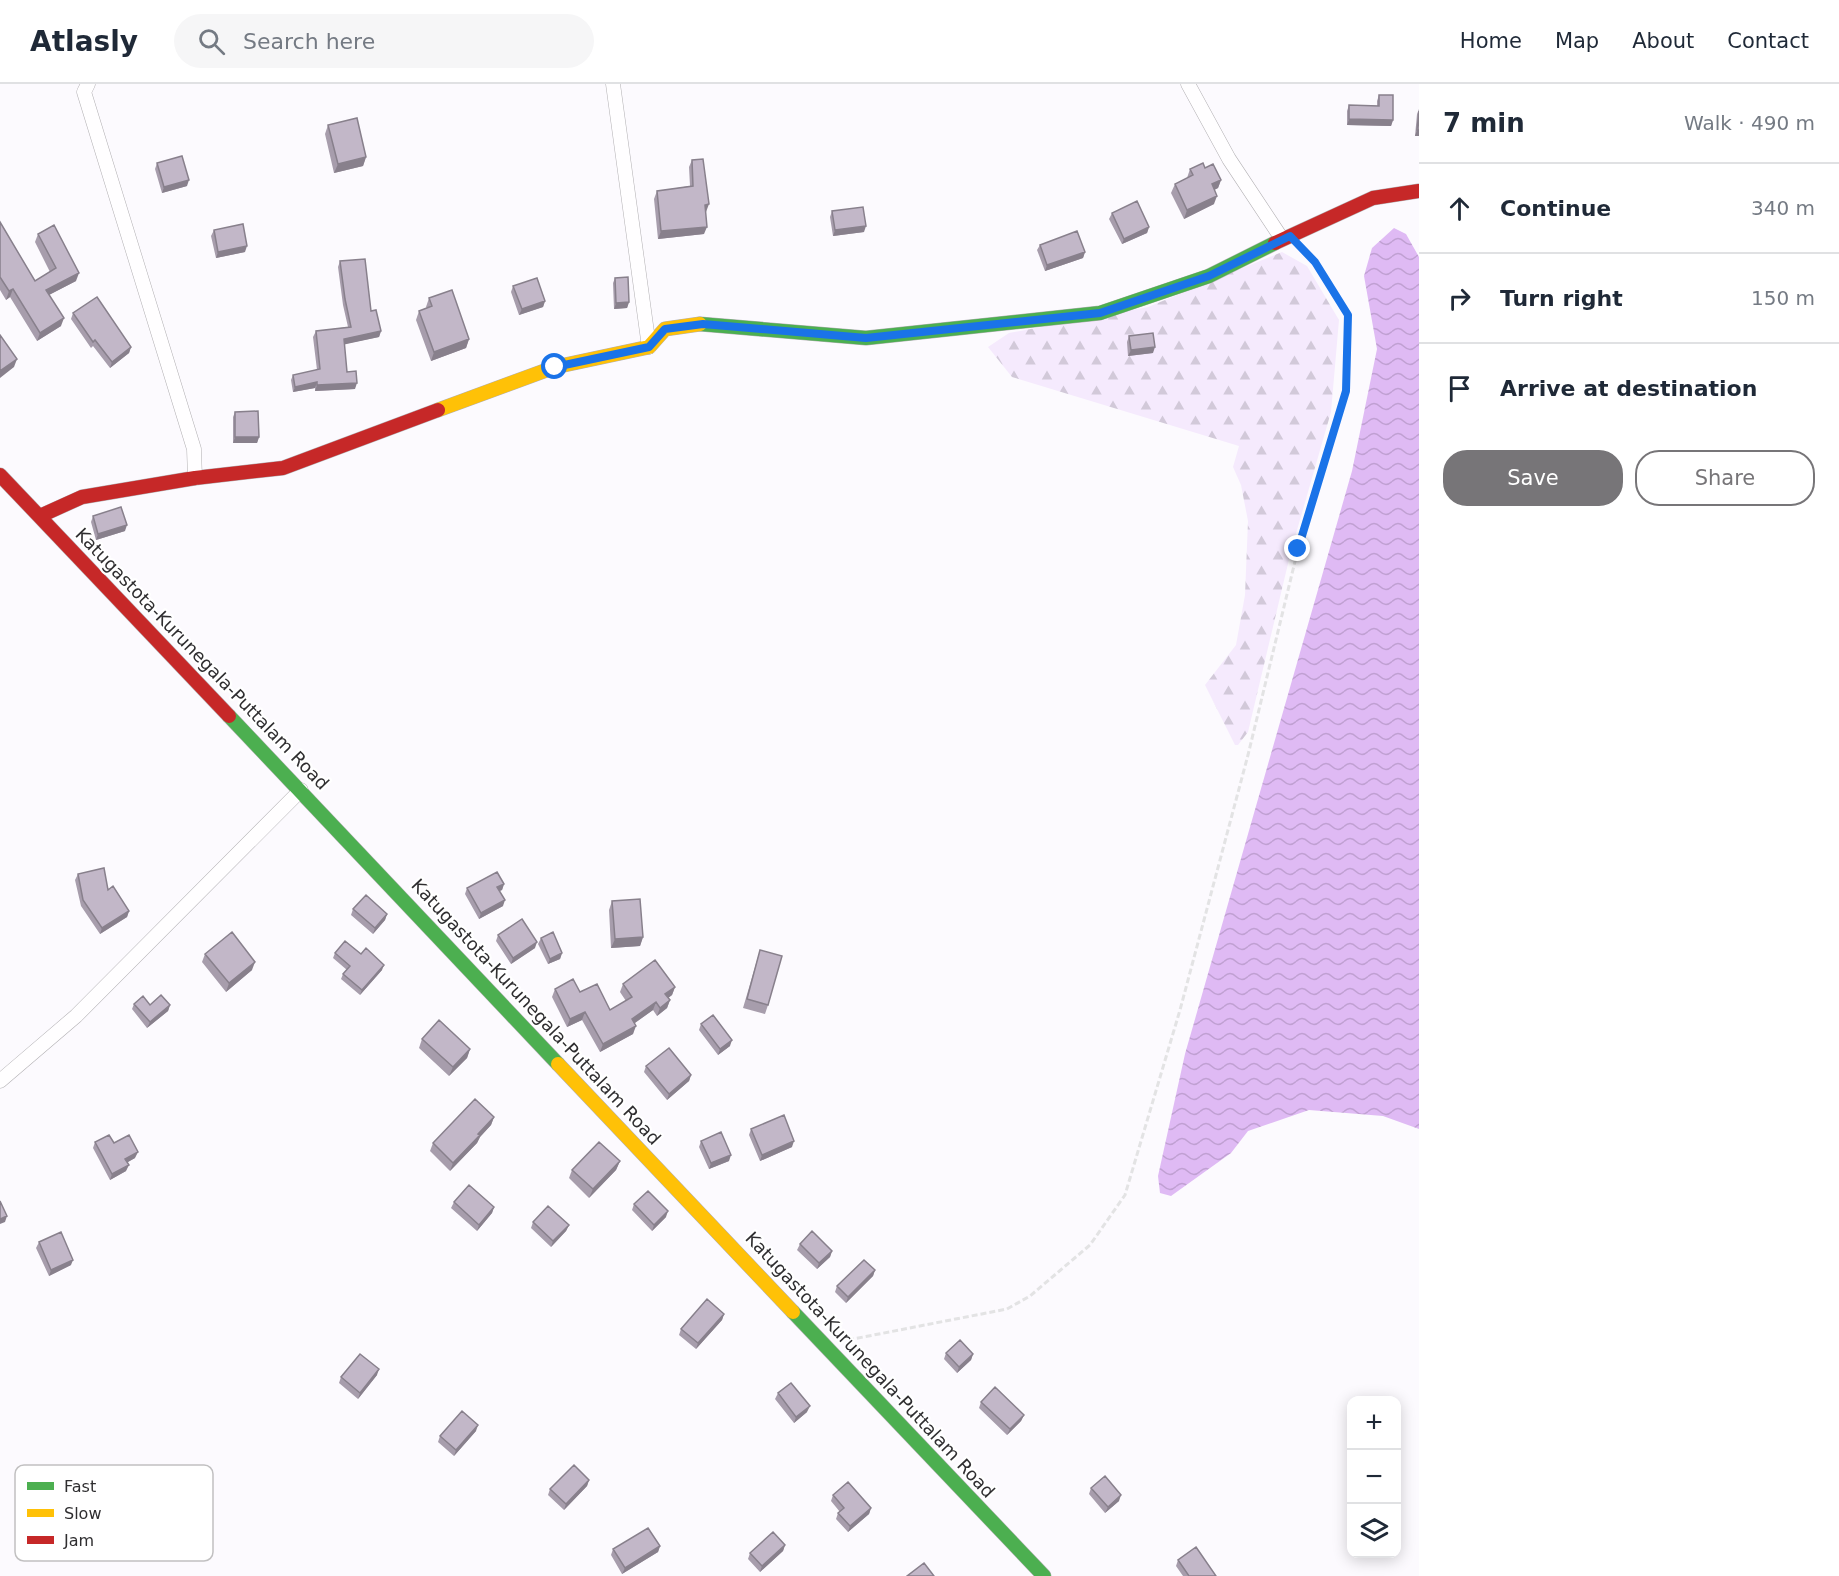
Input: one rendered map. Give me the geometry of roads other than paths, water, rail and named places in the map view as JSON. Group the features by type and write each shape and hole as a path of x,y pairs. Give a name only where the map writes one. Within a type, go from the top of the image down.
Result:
{"main road":[{"path":"40,516 81,497 195,478 283,468 555,367 649,347 665,329 703,324 866,338 1100,313 1209,276 1373,198 1419,191"},
{"name":"Katugastota-Kurunegala-Puttalam Road","path":"0,475 1044,1576"}],"street":[{"path":"88,84 84,92 194,449 195,478"},
{"path":"613,84 649,347"},
{"path":"1188,84 1229,159 1286,238"},
{"path":"0,1081 76,1016 301,790"}],"water":[{"path":"1394,228 1406,234 1419,257 1419,1129 1383,1116 1309,1110 1248,1131 1231,1153 1171,1196 1160,1193 1158,1176 1185,1054 1352,471 1377,349 1364,276 1372,248"}]}
